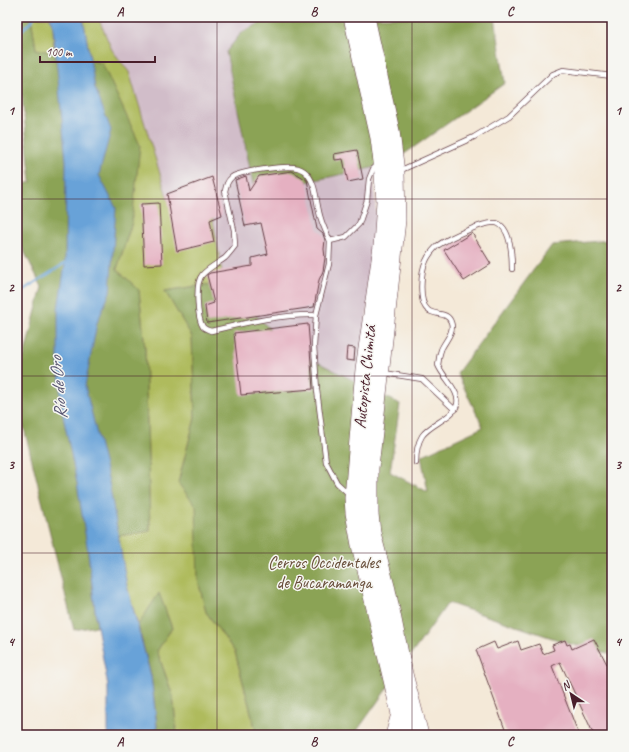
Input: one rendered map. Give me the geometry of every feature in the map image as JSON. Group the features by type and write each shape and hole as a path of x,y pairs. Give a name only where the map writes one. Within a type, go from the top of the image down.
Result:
{"highway":[{"name":"Autopista Chimitá","path":"352,17 379,138 385,201 382,246 364,369 353,498 354,513 405,735"},
{"name":"Autopista Chimitá","path":"366,17 391,131 396,173 397,220 370,468 370,514 372,533 387,590 404,674 420,735"}],"street":[{"path":"390,735 396,717 400,713"}],"lane":[{"path":"126,17 129,19 152,17"},
{"path":"396,173 474,137 509,116 553,74 563,70 612,76"},
{"path":"330,241 346,237 359,224 367,200 369,179 373,169 382,162"},
{"path":"316,315 280,317 211,331 207,330 203,326 199,313 199,280 202,275 226,257 235,246 234,230 225,191 226,185 231,178 239,174 258,170 289,167 297,168 308,174 313,184 320,218 330,241 329,264 316,315 314,346 317,390 326,462 337,483 353,498"},
{"path":"416,463 416,450 421,436 429,427 445,418 455,410 458,399 456,391 438,365 441,350 452,328 452,322 448,317 429,311 422,302 421,287 426,261 437,247 464,232 491,223 496,223 501,224 511,246 512,269"},
{"path":"380,372 422,379 455,410"}],"shaded area":[{"path":"98,17 273,17 242,32 372,144 377,231 350,459 192,481 129,72 112,50"}],"green space":[{"path":"17,17 31,17 36,49 102,63 140,145 132,222 117,269 139,290 145,349 150,531 118,536 88,552 97,626 74,630 23,424 17,426 17,372 20,372 42,287 17,237 17,186 31,182 17,49"},
{"path":"31,17 50,17 53,27 54,53 36,49"},
{"path":"83,17 98,17 112,50 129,72 168,200 208,193 224,282 165,291 192,336 195,418 178,483 196,506 201,517 198,580 206,612 235,652 257,735 177,735 173,696 157,651 172,628 159,594 138,625 127,586 118,536 150,531 145,349 139,291 117,269 132,222 102,63 90,60"},
{"path":"273,17 495,17 505,83 390,164 255,193 226,52 242,32"},
{"name":"Cerros Occidentales de Bucaramanga","path":"612,240 612,654 570,644 448,603 354,735 257,735 235,652 206,612 198,580 196,506 178,483 195,418 192,337 165,291 224,282 286,346 400,404 390,472 428,492 421,456 483,427 457,373 552,245"},
{"path":"159,593 172,628 157,651 173,696 177,735 158,735 151,676 138,625"}],"water":[{"path":"50,17 83,17 95,88 111,130 99,175 116,208 110,292 97,323 85,386 109,482 127,586 151,676 158,735 108,735 108,686 97,626 88,552 77,483 62,411 58,359 58,309 65,264 66,161 53,27"}],"building":[{"path":"357,150 363,179 348,182 343,159 335,160 334,154"},
{"path":"292,171 307,180 317,229 323,234 325,240 323,271 319,280 314,307 207,323 205,306 214,303 207,275 210,273 252,266 252,258 268,254 261,223 245,226 235,180 246,176 249,191 259,176"},
{"path":"212,177 222,215 210,220 214,242 177,251 167,194"},
{"path":"159,203 162,264 144,265 141,204"},
{"path":"472,233 491,264 464,281 444,250"},
{"path":"308,324 313,389 241,395 234,333"},
{"path":"347,347 355,348 354,361 346,360"},
{"path":"594,639 612,674 612,735 594,735 560,662 552,666 579,735 507,735 476,650 494,642 497,649 518,641 521,650 539,644 543,654 554,650 552,645 565,640 567,645 570,644 572,649"}],"waterway":[{"path":"17,34 32,21 34,17"},
{"path":"17,294 67,262"}],"water label":[{"name":"Río de Oro","path":"58,388"}]}
